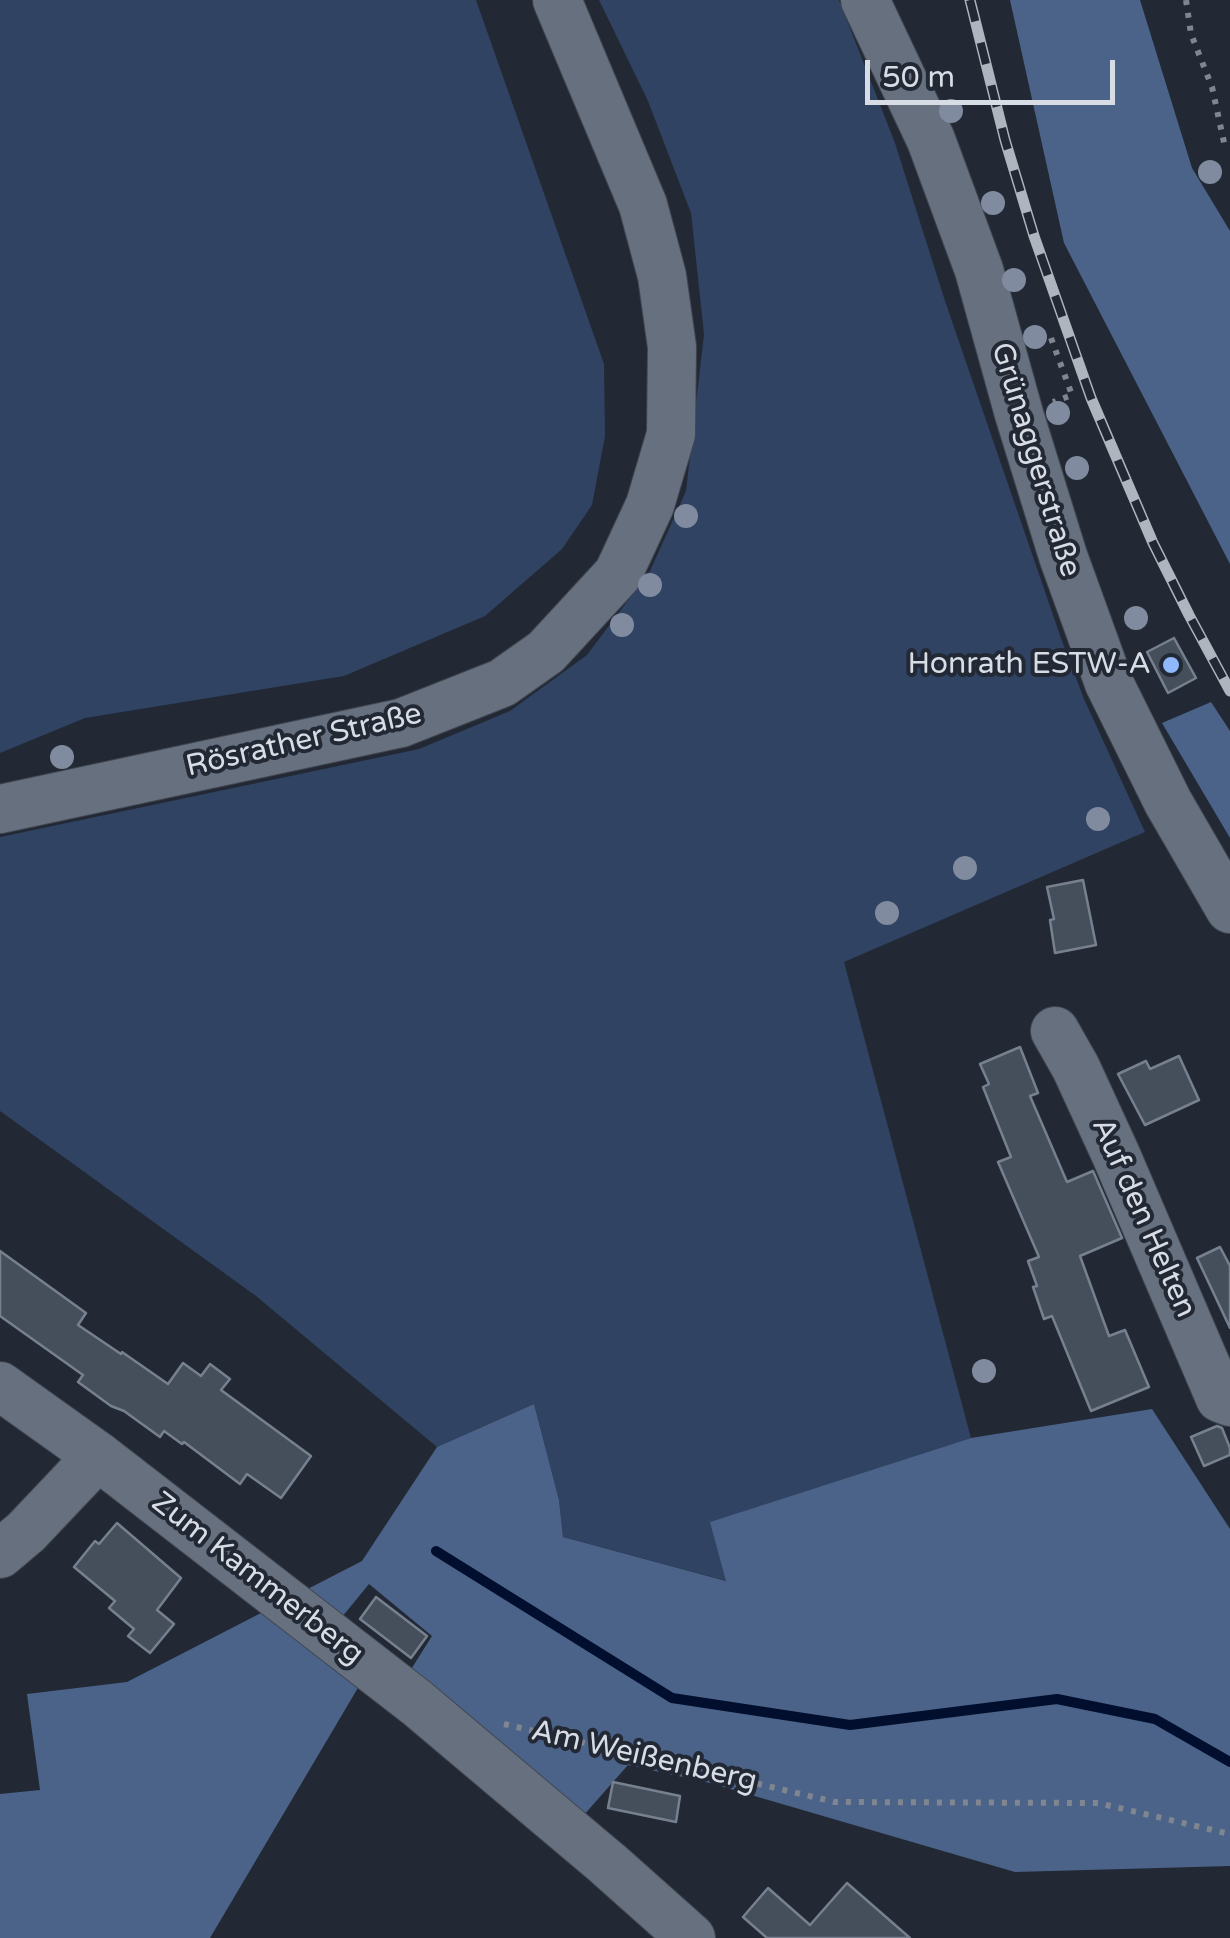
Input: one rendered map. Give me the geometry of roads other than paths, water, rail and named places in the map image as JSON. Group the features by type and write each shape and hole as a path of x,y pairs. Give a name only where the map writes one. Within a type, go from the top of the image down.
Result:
{"street":[{"name":"Rösrather Straße","path":"0,808 401,723 502,684 546,652 618,574 650,505 670,434 672,347 662,276 643,205 558,0"},
{"name":"Grünaggerstraße","path":"864,0 930,140 979,270 1063,556 1109,683 1168,802 1230,909"},
{"name":"Auf den Helten","path":"1055,1031 1116,1155 1220,1398 1230,1402"},
{"name":"Zum Kammerberg","path":"0,1386 98,1456 417,1704"},
{"path":"0,1554 98,1456"},
{"name":"Am Weißenberg","path":"417,1704 691,1938"}],"waterway":[{"path":"436,1551 672,1698 850,1725 1057,1699 1155,1719 1230,1762"}],"railway":[{"path":"970,0 1034,236 1091,398 1153,543 1230,691"}],"place":[{"name":"Honrath ESTW-A","path":"1171,665"}]}
